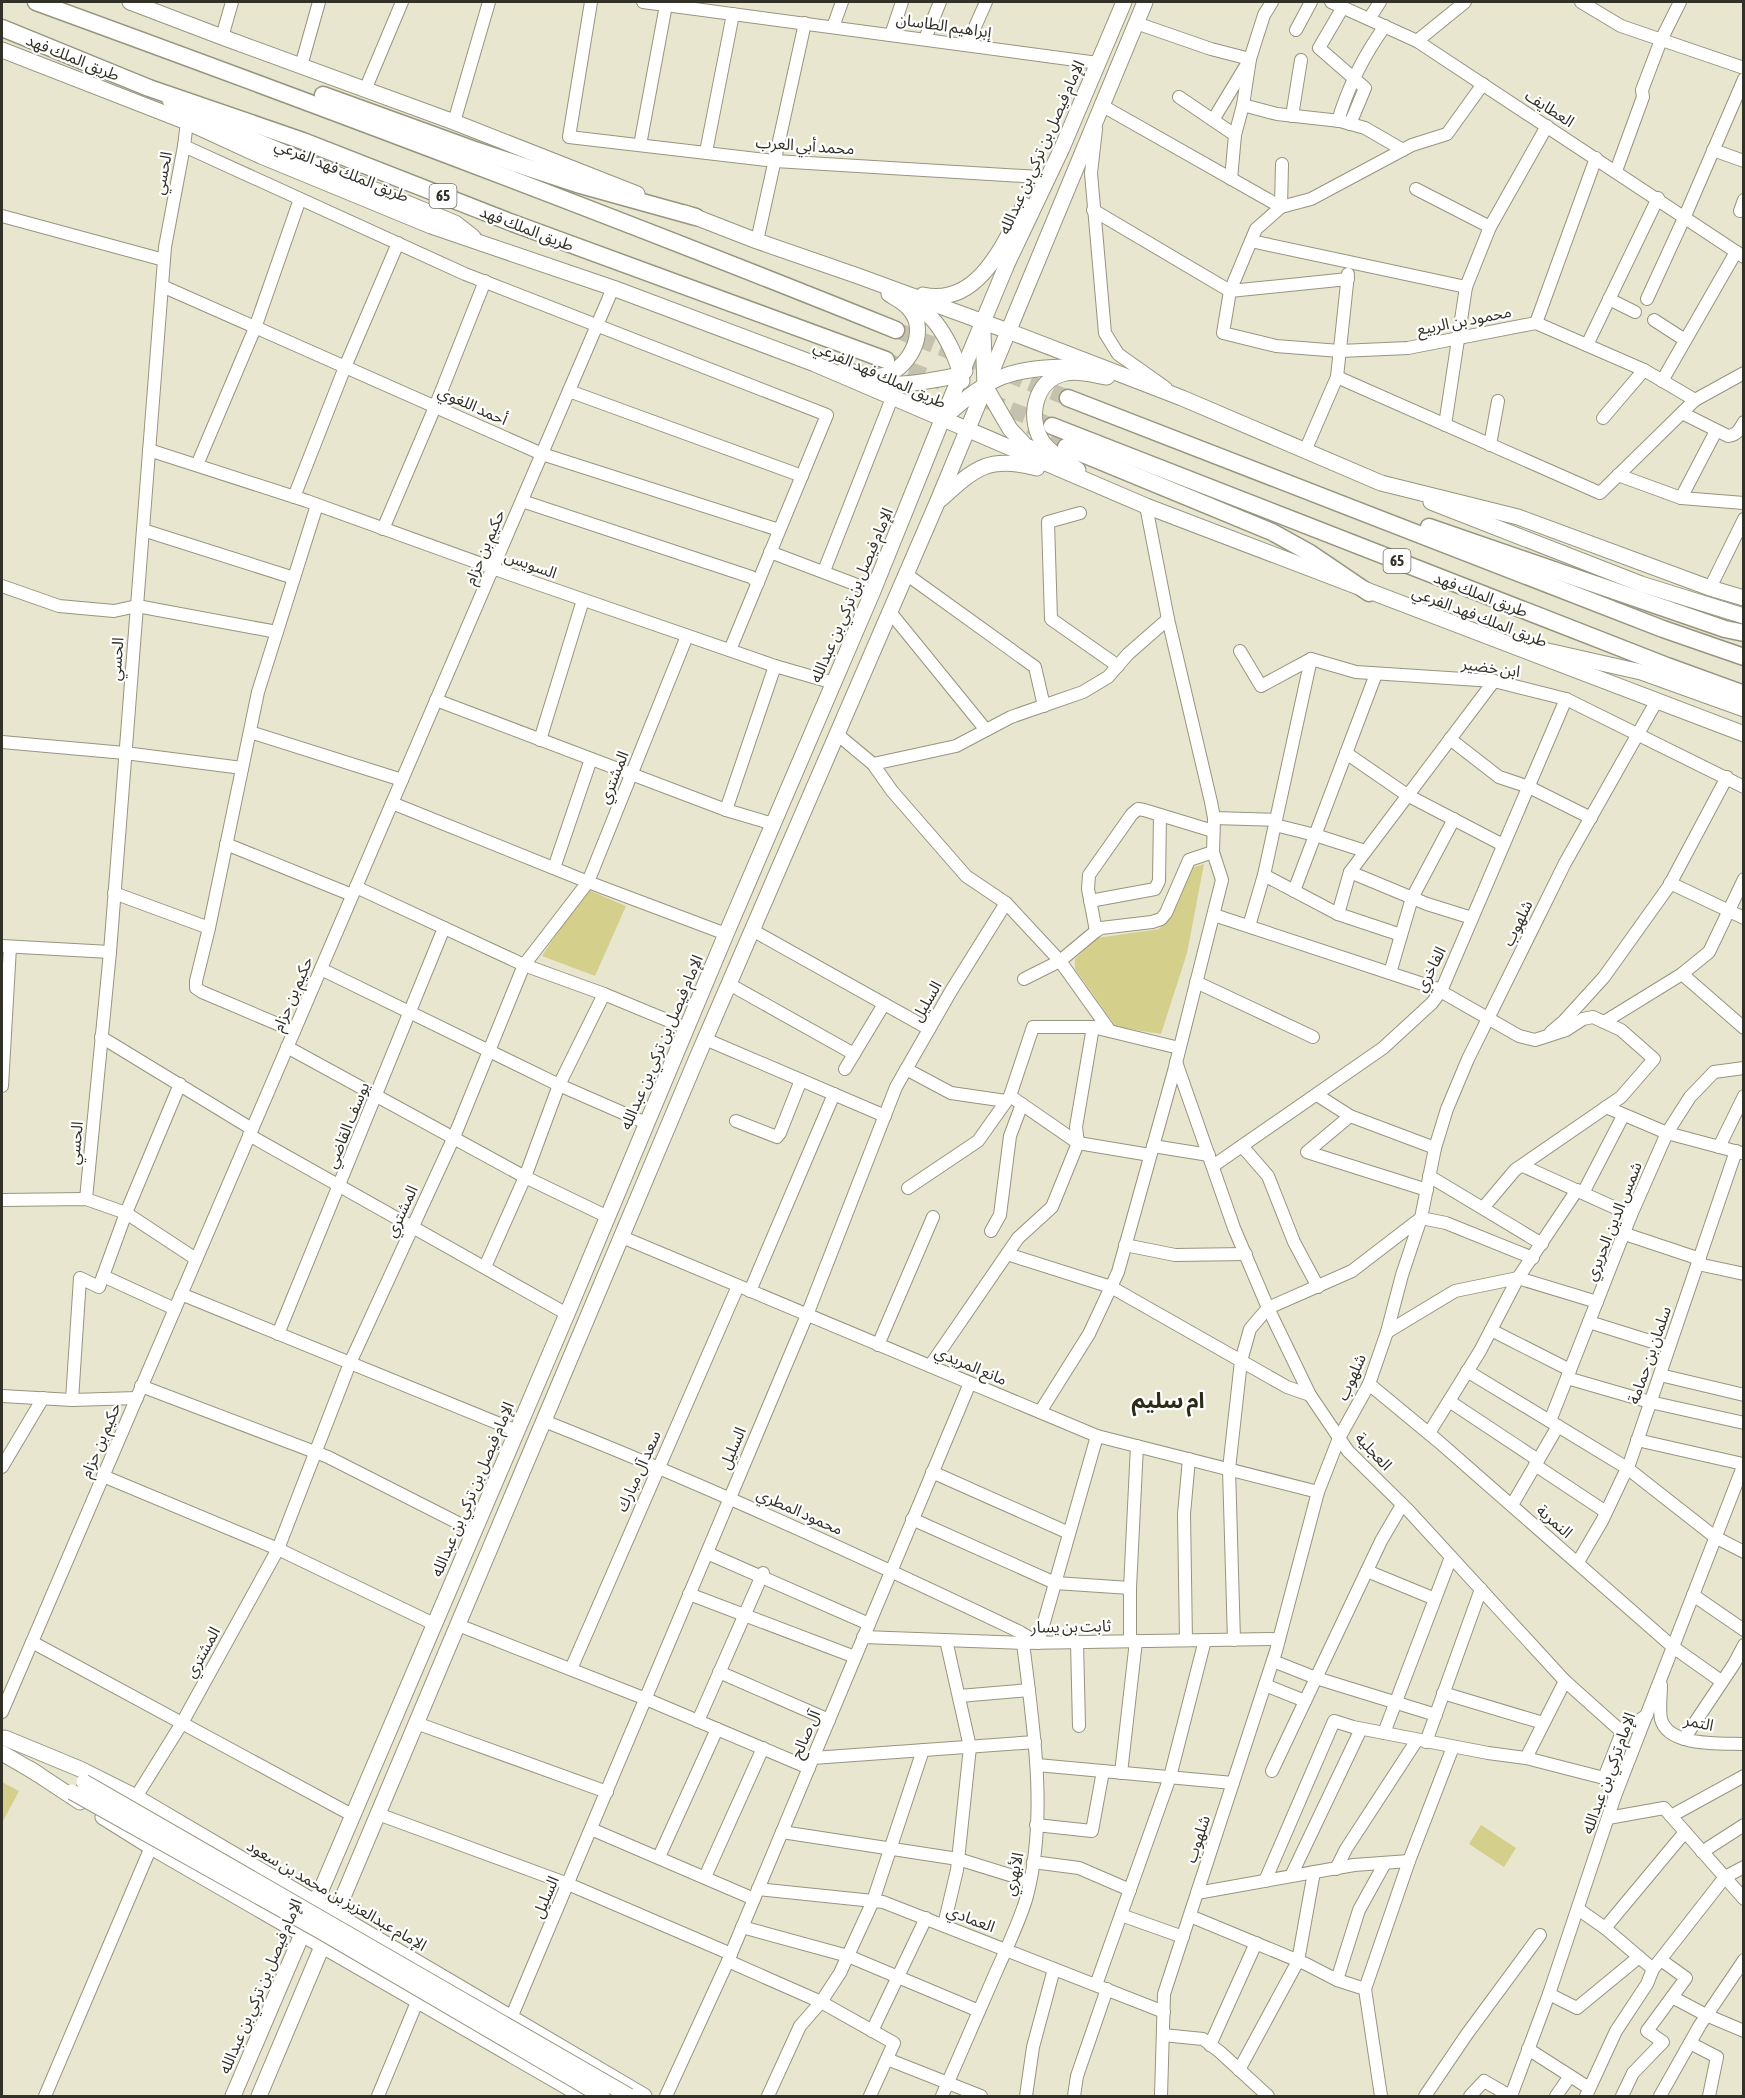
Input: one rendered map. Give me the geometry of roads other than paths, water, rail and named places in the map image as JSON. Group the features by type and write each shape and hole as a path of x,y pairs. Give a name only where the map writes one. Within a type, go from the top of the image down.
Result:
{"highway":[{"name":"65","path":"36,2 288,94 721,259 896,330"},
{"name":"طريق الملك فهد","path":"2,28 149,88 303,141 510,222 886,360"},
{"path":"288,94 311,91 567,181 696,217"},
{"name":"طريق الملك فهد","path":"1068,398 1663,629 1743,657"},
{"name":"طريق الملك فهد","path":"1052,426 1743,694"},
{"path":"1066,447 1272,532 1369,593"},
{"path":"1244,467 1521,558 1725,629 1743,633"}],"main road":[{"path":"130,2 222,38 454,122 757,241 1008,331 1182,398 1380,483 1641,584 1743,616"},
{"name":"الإمام فيصل بن تركي بن عبدالله","path":"233,2097 873,591 1007,264 1062,148 1124,2"},
{"path":"259,2097 705,1039 937,503 1145,2"},
{"name":"طريق الملك فهد الفرعي","path":"2,50 186,122 261,156 431,226 613,288 815,364 1146,506 1743,734"},
{"path":"149,88 203,119 455,223 485,246"},
{"path":"858,276 927,296 948,296 967,287 984,275 1001,249 1039,177 1062,148"},
{"path":"815,364 876,377 899,369 906,363 913,351 917,333 913,312 904,303 858,276"},
{"path":"858,276 910,301 935,321 961,375 967,431"},
{"path":"984,323 985,386 1010,429 1025,445 1100,486"},
{"path":"815,364 868,382 885,385 961,375 1008,331"},
{"path":"942,420 965,399 1004,375 1035,367 1077,367 1141,383"},
{"path":"1100,486 1046,446 1037,433 1034,417 1038,397 1049,381 1065,373 1077,372 1141,383"},
{"path":"937,503 964,478 981,468 999,463 1014,462 1100,486"},
{"path":"1380,483 1518,518 1743,598"},
{"path":"1484,636 1641,672 1743,709"},
{"path":"3,1742 30,1769 151,1848 302,1933 575,2094"},
{"name":"الإمام عبدالعزيز بن محمد بن سعود","path":"3,1742 80,1769 136,1797 644,2097"},
{"name":"الإمام عبدالعزيز بن محمد بن سعود","path":"3,1742 84,1782 629,2097"},
{"path":"30,1769 322,1932 602,2097"}],"street":[{"path":"222,38 232,2"},
{"path":"301,66 319,2"},
{"path":"365,90 402,2"},
{"path":"454,122 489,2"},
{"name":"محمد أبي العرب","path":"591,2 569,138 775,161 1039,177"},
{"name":"إبراهيم الطاسان","path":"643,2 718,7 734,14 1098,63"},
{"path":"833,27 842,2"},
{"path":"891,35 902,2"},
{"path":"925,39 940,2"},
{"path":"966,45 986,2"},
{"path":"1231,179 1234,135 1243,105 1250,59 1264,15 1272,2"},
{"path":"1296,30 1311,2"},
{"name":"العطايف","path":"1331,2 1417,41 1740,254"},
{"path":"1369,19 1380,2"},
{"path":"1417,41 1465,2"},
{"path":"1581,2 1600,6 1621,26 1743,68"},
{"path":"1616,171 1643,97 1642,90 1661,40 1680,2"},
{"path":"640,145 666,5"},
{"path":"1343,7 1319,48 1354,78"},
{"path":"706,152 734,14"},
{"path":"757,241 805,23"},
{"path":"1136,23 1211,49 1250,59"},
{"path":"1344,122 1346,96 1371,45 1385,26"},
{"path":"1213,120 1250,59"},
{"path":"1292,116 1300,60"},
{"path":"1647,299 1743,79"},
{"path":"1230,291 1256,229 1281,207 1311,199 1403,150 1447,134 1483,84"},
{"path":"1179,97 1234,135"},
{"path":"1243,105 1276,114 1344,122 1365,128 1403,150"},
{"path":"1182,398 1118,354 1105,333 1091,173 1100,108 1281,207"},
{"name":"الحسي","path":"86,1199 110,952 164,260 184,146 186,122"},
{"path":"1445,425 1466,287 1490,226 1546,126"},
{"path":"184,146 485,281 827,415 730,650"},
{"path":"1713,150 1743,162"},
{"path":"1536,323 1596,158"},
{"path":"1281,207 1282,164"},
{"path":"1416,189 1490,226"},
{"path":"1587,345 1658,198"},
{"path":"197,465 255,328 300,199"},
{"path":"1093,210 1230,291 1348,279"},
{"path":"2,216 164,260"},
{"path":"1251,241 1466,287"},
{"path":"294,497 345,367 398,243"},
{"path":"1662,381 1685,340 1740,254"},
{"path":"1305,451 1337,377 1350,262"},
{"path":"383,529 485,281"},
{"name":"أحمد اللغوي","path":"162,286 542,454 779,530"},
{"name":"حكيم بن حزام","path":"2,1712 613,288"},
{"name":"محمود بن الربيع","path":"1230,291 1223,333 1276,346 1340,351 1408,348 1536,323 1644,370 1695,400"},
{"path":"1609,299 1635,312"},
{"path":"1654,320 1685,340"},
{"path":"1603,418 1644,370"},
{"path":"1337,377 1600,493 1695,400 1743,374"},
{"path":"569,391 802,476"},
{"path":"824,571 892,398"},
{"path":"1490,445 1498,400"},
{"path":"1682,413 1728,436 1733,435 1743,422"},
{"path":"1681,498 1716,430"},
{"name":"السويس","path":"149,450 294,497 775,666 834,683"},
{"path":"1618,475 1681,498 1743,503"},
{"path":"522,501 751,577 758,583"},
{"path":"294,1031 196,988 196,981 258,692 317,505"},
{"path":"1040,1412 1089,1334 1118,1272 1176,1061 1222,880 1213,852 1214,818 1168,619 1146,506"},
{"path":"1080,513 1048,522 1051,619 1118,666"},
{"path":"1710,588 1743,519"},
{"path":"143,530 294,578"},
{"path":"770,552 873,591"},
{"path":"906,574 1035,667 1044,706"},
{"path":"2,586 59,606 114,611 137,606 277,632"},
{"path":"540,740 582,600"},
{"path":"890,612 986,730"},
{"path":"873,764 956,746 1011,717 1083,692 1108,677 1128,654 1168,619"},
{"name":"المشتري","path":"136,1797 182,1723 278,1549 350,1363 454,1137 524,965 588,882 687,636"},
{"path":"1240,651 1261,686 1311,658"},
{"path":"1248,926 1276,822 1311,658"},
{"name":"ابن خضير","path":"1311,658 1356,672 1494,681 1566,699 1727,777 1743,787"},
{"path":"726,810 775,666"},
{"path":"1294,891 1376,674"},
{"path":"1338,914 1350,872 1494,681"},
{"name":"الفاخري","path":"1211,1161 1242,1146 1397,1038 1432,1003 1441,991 1566,699"},
{"path":"436,700 726,810 773,824"},
{"name":"شلهوب","path":"1161,2097 1164,1994 1273,1661 1318,1492 1339,1438 1369,1384 1387,1332 1402,1275 1421,1218 1435,1148 1447,1109 1468,1059 1565,863 1656,702"},
{"path":"249,732 402,780"},
{"path":"837,734 873,764 892,791 966,876 1006,903 1060,961 1110,1030"},
{"path":"1450,739 1499,777 1528,787 1591,818"},
{"path":"2,742 125,753 242,768"},
{"path":"1347,753 1407,795 1503,845"},
{"path":"554,868 591,759"},
{"path":"1546,1037 1564,1021 1604,977 1670,883 1727,777"},
{"path":"392,803 588,882 726,934"},
{"path":"1096,931 1087,882 1089,875 1132,814 1138,809 1213,831"},
{"path":"1090,901 1155,889 1159,881 1160,815"},
{"path":"1214,818 1276,822 1365,851"},
{"path":"1390,973 1412,898 1454,819"},
{"path":"226,844 354,891 444,928 524,965 604,994 686,1028"},
{"path":"1024,979 1060,961 1101,928 1161,919 1166,913 1189,860 1213,852"},
{"path":"1350,872 1412,898 1472,918"},
{"path":"1263,875 1338,914 1401,935"},
{"path":"1604,1022 1682,974 1709,952 1743,879"},
{"path":"1670,883 1743,918"},
{"path":"114,893 209,928"},
{"name":"السليل","path":"511,2018 807,1315 896,1087 1006,903"},
{"path":"1214,915 1441,991 1519,1036 1535,1041 1566,1030 1583,1019 1593,1017 1621,1030 1654,1059 1620,1097 1515,1170 1483,1208"},
{"name":"يوسف القاضي","path":"278,1334 444,928"},
{"path":"752,930 929,1029"},
{"path":"2,1086 6,946 110,952"},
{"path":"321,969 559,1085 646,1123"},
{"path":"1682,974 1743,1028"},
{"path":"1196,982 1313,1037"},
{"path":"729,984 854,1054"},
{"path":"484,1267 525,1177 559,1085 604,994"},
{"path":"845,1069 884,1004"},
{"path":"908,1188 978,1141 1008,1098 1034,1028 1093,1027 1179,1048"},
{"path":"930,1366 1018,1238 1052,1207 1078,1143 1076,1127 1093,1027"},
{"path":"101,1037 340,1185 567,1314"},
{"path":"705,1039 885,1116"},
{"path":"287,1047 525,1177 608,1217"},
{"name":"العجلية","path":"1176,1061 1234,1228 1268,1308 1310,1395 1348,1451 1402,1504 1565,1681 1622,1732"},
{"name":"شمس الدين الحريري","path":"1512,1504 1537,1462 1554,1424 1568,1374 1631,1215 1667,1133 1690,1097 1714,1071 1743,1068"},
{"path":"906,1069 951,1094 1008,1098 1022,1104 1078,1143 1151,1150 1211,1161"},
{"path":"736,1121 777,1137 801,1080"},
{"path":"72,1400 80,1278 99,1287 126,1213 180,1084"},
{"path":"750,1291 834,1094"},
{"path":"1317,1095 1350,1116 1435,1148"},
{"path":"1719,1147 1743,1096"},
{"path":"991,1231 1000,1215 1010,1137 1022,1104"},
{"path":"1606,1107 1667,1133 1740,1152"},
{"path":"1350,1116 1307,1152 1426,1190"},
{"path":"1429,1433 1491,1330 1518,1278 1580,1192 1623,1116"},
{"path":"1242,1146 1268,1176 1294,1242 1318,1287"},
{"name":"سلمان بن حمامة","path":"1578,1562 1627,1468 1740,1152"},
{"path":"1523,1166 1631,1215"},
{"path":"1429,1176 1542,1244"},
{"path":"2,1200 86,1199 126,1213 196,1259"},
{"path":"879,1345 933,1218"},
{"path":"1234,1640 1229,1469 1241,1361 1250,1329 1268,1308 1352,1271 1421,1218 1446,1223 1533,1258"},
{"path":"1625,1234 1699,1262 1743,1274"},
{"name":"مانع المريدي","path":"622,1237 1097,1436 1318,1492"},
{"path":"1125,1245 1176,1255 1246,1254"},
{"path":"1007,1254 1111,1287 1287,1387 1310,1395"},
{"path":"104,1276 175,1309"},
{"path":"1387,1332 1455,1292 1518,1278 1598,1302"},
{"name":"سعد آل مبارك","path":"571,1669 738,1286"},
{"path":"181,1294 517,1431"},
{"path":"1589,1322 1669,1347"},
{"path":"1491,1330 1568,1374 1650,1402 1743,1423"},
{"path":"1467,1371 1627,1468 1715,1537 1743,1552"},
{"path":"1660,1375 1743,1395"},
{"name":"آل صالح","path":"666,2097 730,1958 970,1383"},
{"name":"النمرية","path":"1369,1384 1512,1504 1673,1647 1721,1681"},
{"path":"2,1396 72,1400 139,1392 314,1452 474,1531"},
{"path":"2,1467 43,1398"},
{"path":"1449,1401 1606,1512"},
{"name":"محمود المطري","path":"544,1421 730,1497 891,1570 1020,1632 1038,1643"},
{"path":"1038,1643 1097,1436"},
{"path":"1637,1440 1743,1464"},
{"path":"1121,1773 1133,1641 1130,1588 1137,1446"},
{"path":"1186,1640 1184,1514 1189,1459"},
{"name":"الإمام تركي بن عبدالله","path":"1510,2097 1549,1994 1615,1797 1743,1464"},
{"path":"932,1472 1069,1533"},
{"path":"103,1476 278,1549 434,1624"},
{"path":"1272,1772 1381,1541 1402,1504"},
{"path":"912,1519 1055,1583 1130,1588"},
{"path":"707,1553 762,1575 869,1624"},
{"path":"1384,1733 1451,1557"},
{"path":"1367,1570 1435,1599"},
{"path":"698,1721 762,1575"},
{"path":"1336,1869 1346,1849 1422,1741 1436,1715 1481,1589"},
{"path":"689,1594 855,1657"},
{"path":"1693,1595 1743,1629"},
{"path":"458,1624 763,1748 811,1763 923,1750 1035,1742"},
{"name":"ثابت بن يسار","path":"863,1637 1023,1643 1279,1639"},
{"path":"944,1925 958,1859 970,1747 946,1640"},
{"path":"1074,2097 1077,2076 1121,1915 1170,1777 1204,1640"},
{"path":"32,1642 352,1815"},
{"path":"1077,1642 1079,1726"},
{"name":"الأبهري","path":"942,2097 1006,1950 1026,1897 1029,1881 1036,1825 1037,1765 1023,1643"},
{"path":"1684,1739 1734,1664 1743,1645"},
{"path":"1273,1661 1316,1678 1436,1715"},
{"path":"719,1672 829,1720"},
{"name":"التمر","path":"1661,1677 1661,1718 1666,1729 1684,1739 1698,1742 1743,1744"},
{"path":"1526,1758 1565,1681"},
{"path":"1265,1684 1305,1701"},
{"path":"959,1696 1029,1690"},
{"path":"1443,1693 1543,1723"},
{"path":"1604,1778 1622,1732 1647,1715"},
{"path":"1265,1881 1334,1721 1361,1729 1488,1754 1526,1758 1604,1778 1615,1797"},
{"path":"416,1723 607,1792"},
{"path":"659,1857 717,1729"},
{"path":"1292,1876 1361,1729"},
{"path":"1380,2097 1365,1989 1409,1861 1453,1747"},
{"path":"705,1877 763,1748"},
{"path":"768,2097 800,2026 821,2002 840,1973 873,1901 923,1750"},
{"path":"1037,1765 1233,1783"},
{"path":"1036,1825 1092,1831 1103,1771"},
{"path":"1671,1816 1743,1776"},
{"path":"1608,1818 1664,1808 1743,1899"},
{"path":"378,1814 568,1884 821,2002 894,2043 871,2096"},
{"path":"1702,1852 1743,1825"},
{"name":"العمادي","path":"591,1829 705,1877 756,1894 883,1902 1164,2012"},
{"path":"782,1832 958,1859 1029,1881"},
{"path":"1605,1928 1684,1832"},
{"path":"45,2097 151,1848"},
{"path":"1197,1893 1314,1872 1409,1861"},
{"path":"1032,1862 1079,1868 1130,1890"},
{"path":"1337,1980 1359,1910 1385,1863"},
{"path":"1528,2049 1570,2076 1588,2092 1616,2031 1657,1965 1725,1877 1743,1867"},
{"path":"1239,2070 1298,1961 1314,1872"},
{"path":"1578,1909 1639,1957 1686,1977 1647,2031 1663,2042 1633,2073 1622,2097"},
{"path":"1121,1915 1183,1936"},
{"path":"1190,1916 1298,1961 1337,1980 1365,1989"},
{"path":"872,2031 926,1918"},
{"path":"742,1927 848,1956 979,2011"},
{"path":"1425,2097 1467,2034 1540,1935"},
{"path":"1210,2045 1256,1943"},
{"path":"1549,1994 1577,2007 1639,1957"},
{"path":"1660,2097 1706,2015 1743,1960"},
{"path":"1026,2097 1033,2047 1054,1969"},
{"path":"1672,1997 1743,2031"},
{"path":"378,2097 417,2002"},
{"path":"1163,2035 1203,2040 1268,2097"},
{"path":"1690,2043 1717,2056 1709,2097"},
{"path":"887,2059 981,2097"},
{"path":"1556,2097 1570,2076"},
{"path":"1470,2097 1484,2081 1510,2097"}],"tunnel":[{"path":"896,330 1068,398"},
{"path":"887,361 941,382"},
{"path":"988,401 1047,424"},
{"path":"1030,426 1066,447"}],"district":[{"name":"ام سليم","path":"1168,1400"}]}
